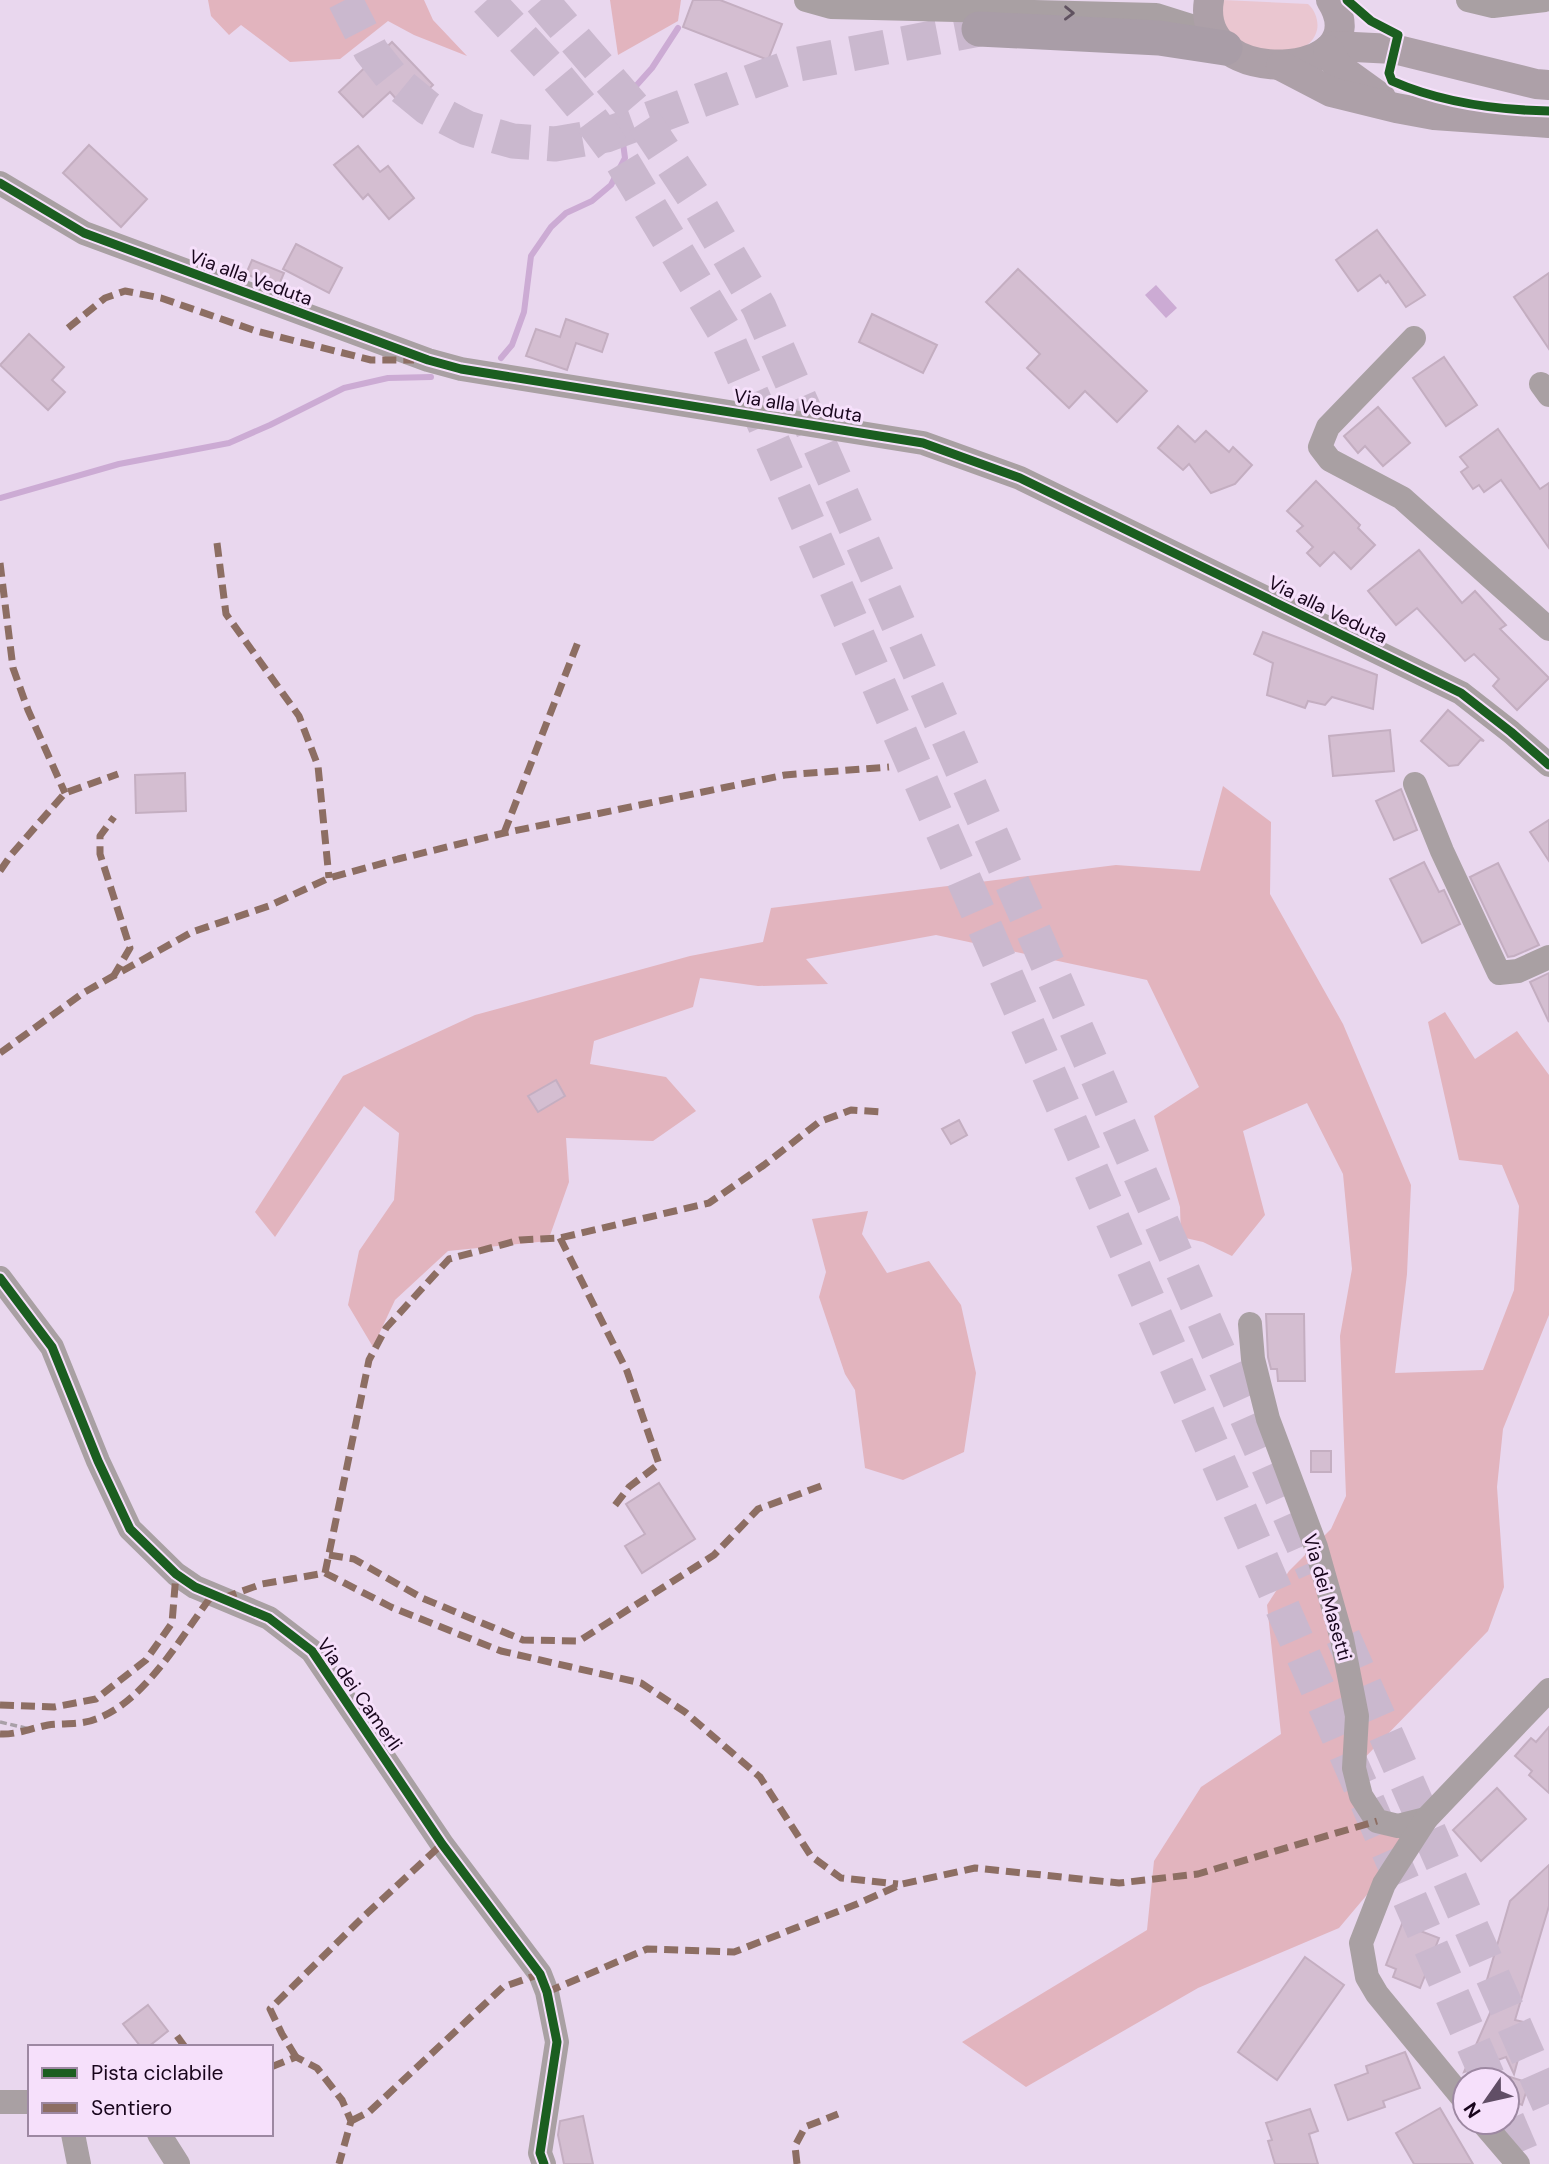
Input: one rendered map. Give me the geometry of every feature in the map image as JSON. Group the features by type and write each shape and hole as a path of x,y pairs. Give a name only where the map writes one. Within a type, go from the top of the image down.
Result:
{"highway":[{"path":"979,29 1159,38 1214,25"}],"main road":[{"path":"1331,48 1339,36 1339,20 1333,3"},
{"path":"1333,3 1355,23 1394,49"},
{"path":"1214,25 1243,58 1281,66 1331,92 1446,117 1549,123"},
{"path":"1281,66 1306,61 1331,48 1394,49 1549,85"},
{"path":"1331,48 1338,67 1396,108"}],"street":[{"path":"806,0 831,7 1156,15 1191,26 1214,25"},
{"path":"1468,0 1493,6 1545,0"},
{"name":"Via alla Veduta","path":"0,183 84,233 428,360 468,370 923,443 1020,478 1461,693 1549,765"},
{"path":"1414,338 1328,427 1320,447 1330,460 1402,498 1549,629"},
{"path":"1415,783 1442,851 1499,973 1518,971 1549,957"},
{"name":"Via dei Camerli","path":"0,1278 52,1347 97,1461 130,1530 176,1574 195,1587 269,1618 312,1651 442,1844 540,1975 547,1992 557,2042 540,2153 544,2164"},
{"name":"Via dei Masetti","path":"1250,1324 1252,1359 1268,1419 1316,1547 1342,1639 1357,1716 1354,1768 1360,1796 1377,1821 1398,1826 1426,1819"},
{"path":"1451,2084 1377,1994 1367,1977 1361,1943 1384,1884 1426,1819 1549,1690"},
{"path":"0,2102 28,2102"},
{"path":"73,2136 79,2164"},
{"path":"160,2136 178,2164"},
{"path":"1494,2136 1518,2164"}],"path":[{"path":"0,1723 30,1729"}],"shaded area":[{"path":"208,0 424,0 433,20 467,56 414,35 388,21 340,59 290,62 241,25 229,35 211,16"},
{"path":"610,0 681,0 678,21 618,55"},
{"path":"1223,0 1308,4 1316,16 1317,30 1312,41 1293,51 1269,51 1236,45 1216,9"},
{"path":"1156,285 1177,308 1166,318 1145,295"},
{"path":"1223,786 1271,822 1270,894 1343,1024 1411,1185 1407,1274 1395,1373 1483,1370 1514,1290 1519,1206 1502,1165 1459,1160 1428,1022 1445,1012 1475,1059 1517,1031 1549,1075 1549,1315 1503,1429 1497,1487 1504,1587 1488,1631 1344,1779 1367,1836 1429,1821 1339,1928 1198,1988 1026,2087 962,2042 1147,1930 1154,1861 1201,1787 1281,1734 1267,1605 1289,1571 1331,1529 1346,1496 1340,1336 1352,1269 1343,1174 1307,1103 1243,1131 1265,1215 1232,1256 1203,1242 1181,1237 1180,1207 1154,1116 1199,1087 1147,980 936,935 806,959 828,984 758,986 700,978 693,1007 594,1041 590,1064 666,1077 696,1111 653,1141 566,1138 569,1182 548,1241 448,1251 395,1300 373,1347 348,1305 359,1251 394,1200 399,1133 364,1106 275,1237 255,1212 343,1076 475,1015 690,956 763,942 771,908 1116,865 1200,871"},
{"path":"868,1211 862,1234 887,1273 929,1261 961,1305 976,1373 964,1452 903,1480 865,1468 855,1390 845,1374 819,1297 826,1272 812,1219"}],"building":[{"path":"693,0 720,0 782,24 768,60 683,27"},
{"path":"392,42 433,85 406,110 390,92 363,117 339,92"},
{"path":"89,145 147,199 121,227 63,173"},
{"path":"358,146 380,172 388,166 414,198 389,219 368,194 363,199 334,165"},
{"path":"1377,230 1425,295 1406,307 1388,281 1386,283 1380,275 1358,291 1336,260"},
{"path":"296,244 342,268 329,293 283,269"},
{"path":"252,260 284,273 278,287 246,274"},
{"path":"1018,269 1147,391 1117,422 1085,391 1069,408 1027,368 1040,354 986,302"},
{"path":"1549,273 1549,349 1514,297"},
{"path":"872,314 937,345 923,373 859,342"},
{"path":"566,319 608,334 602,352 576,343 567,370 526,356 536,329 560,337"},
{"path":"29,334 64,367 52,380 65,392 48,410 0,365"},
{"path":"1444,357 1477,405 1446,426 1413,378"},
{"path":"1378,407 1410,443 1383,466 1365,446 1358,453 1344,436"},
{"path":"1178,426 1195,442 1206,431 1229,452 1233,447 1252,465 1235,484 1211,493 1189,464 1183,470 1158,448"},
{"path":"1498,429 1540,489 1549,483 1549,548 1501,480 1484,492 1479,485 1473,489 1461,472 1468,467 1460,457"},
{"path":"1316,481 1360,525 1358,528 1375,545 1351,569 1334,552 1320,566 1307,553 1313,547 1297,531 1303,526 1287,511"},
{"path":"1419,550 1462,603 1475,591 1506,625 1500,629 1549,678 1517,710 1493,686 1499,679 1474,654 1465,661 1417,608 1396,625 1368,591"},
{"path":"1263,632 1377,675 1373,709 1332,697 1325,705 1308,701 1305,708 1267,695 1273,663 1254,654"},
{"path":"1448,710 1484,741 1480,740 1458,765 1449,766 1421,741"},
{"path":"1390,730 1394,771 1333,776 1329,736"},
{"path":"185,773 186,811 136,813 135,775"},
{"path":"1401,789 1417,830 1394,840 1376,801"},
{"path":"1549,820 1549,861 1530,832"},
{"path":"1424,862 1439,892 1444,890 1460,924 1422,943 1390,879"},
{"path":"1498,863 1539,945 1508,957 1470,877"},
{"path":"1549,973 1549,1022 1530,982"},
{"path":"556,1080 565,1096 538,1112 528,1096"},
{"path":"959,1120 967,1135 951,1144 942,1129"},
{"path":"1266,1314 1304,1314 1305,1381 1278,1381 1277,1369 1271,1369"},
{"path":"1311,1451 1331,1451 1331,1472 1311,1472"},
{"path":"659,1483 695,1539 642,1573 625,1546 645,1534 626,1504"},
{"path":"1549,1727 1549,1793 1529,1775 1532,1771 1515,1756 1531,1738 1536,1742"},
{"path":"1497,1788 1526,1819 1481,1861 1453,1830"},
{"path":"1549,1865 1549,1906 1515,2020 1528,2023 1516,2066 1510,2066 1506,2057 1481,2066 1467,2066 1498,1995 1484,1990 1510,1901"},
{"path":"1402,1924 1439,1938 1434,1951 1439,1953 1431,1975 1426,1973 1420,1988 1393,1977 1396,1969 1386,1965"},
{"path":"1305,1957 1344,1985 1277,2080 1238,2052"},
{"path":"148,2005 168,2031 150,2045 139,2045 123,2024"},
{"path":"1405,2052 1420,2088 1383,2101 1385,2107 1348,2120 1335,2085 1368,2073 1366,2066"},
{"path":"1521,2080 1529,2083 1521,2105"},
{"path":"1440,2108 1451,2127 1451,2136 1456,2136 1473,2164 1414,2164 1396,2133"},
{"path":"1310,2109 1318,2131 1309,2134 1318,2164 1275,2164 1268,2141 1272,2140 1266,2123"},
{"path":"583,2116 593,2164 564,2164 558,2135 560,2121"}],"waterway":[{"path":"501,358 512,345 524,312 531,256 551,227 566,213 592,201 611,185 625,158 619,113 678,28"},
{"path":"0,498 119,464 229,443 344,388 388,378 431,377"}],"tunnel":[{"path":"345,0 371,51 394,80 428,108 467,128 513,141 555,144 606,135 799,64 979,29"},
{"path":"487,0 547,65 620,158 723,329 1483,2066"},
{"path":"541,0 639,114 698,203 759,307 1315,1572"},
{"path":"1343,1637 1549,2104"},
{"path":"1514,2136 1526,2164"}],"marked path":[{"path":"68,328 105,298 125,291 161,298 256,331 371,360 414,360"},
{"path":"217,543 226,614 299,716 318,766 329,878"},
{"path":"0,563 13,668 28,710 65,793"},
{"path":"504,833 578,642"},
{"path":"0,1053 83,993 192,932 269,906 329,878 504,833 785,775 889,767"},
{"path":"0,871 65,793 118,774"},
{"path":"113,977 130,948 100,854 100,836 114,817"},
{"path":"325,1573 369,1360 386,1328 449,1259 520,1240 560,1238 709,1203 819,1122 851,1110 883,1112"},
{"path":"560,1238 627,1371 659,1464 629,1487 613,1508"},
{"path":"329,1555 354,1559 422,1598 523,1640 579,1641 714,1555 758,1509 821,1486"},
{"path":"223,1598 262,1584 325,1573 391,1607 501,1651 641,1683 685,1712 760,1777 811,1856 841,1878 898,1884"},
{"path":"0,1705 54,1707 96,1699 146,1660 172,1623 176,1574"},
{"path":"0,1734 48,1725 85,1722 114,1710 147,1683 213,1594"},
{"path":"547,1992 647,1949 734,1952 902,1884 975,1868 1119,1883 1198,1874 1377,1821"},
{"path":"296,2057 270,2009 442,1844"},
{"path":"351,2121 369,2112 503,1987 540,1974"},
{"path":"177,2036 184,2045"},
{"path":"273,2066 296,2057 317,2068 342,2100 351,2121 339,2164"},
{"path":"797,2164 795,2146 805,2127 838,2114"}],"cycle path":[{"path":"1347,0 1371,21 1398,35 1389,73 1392,81 1469,104 1549,111"},
{"path":"0,183 84,233 428,360 461,369 923,443 1020,478 1461,693 1549,765"},
{"path":"0,1278 52,1347 98,1461 130,1529 176,1574 195,1587 269,1618 312,1651 442,1844 540,1974 547,1992 557,2042 540,2153 544,2164"}]}
